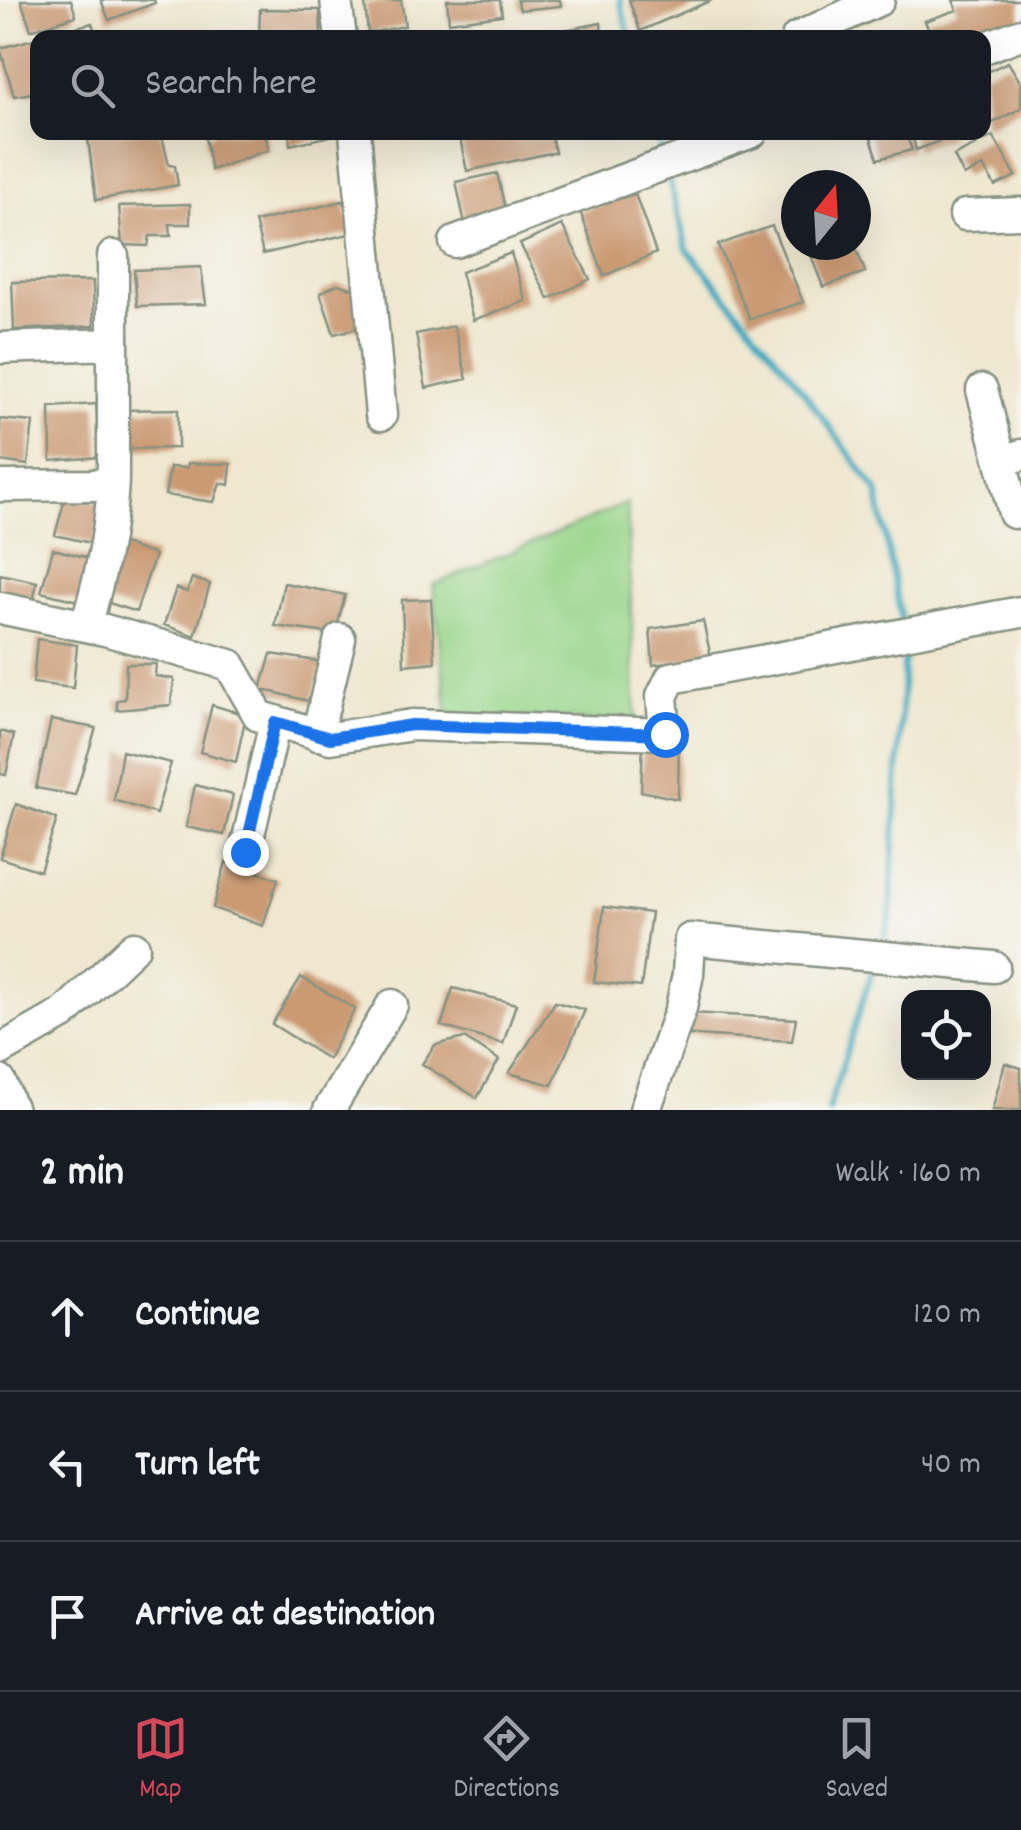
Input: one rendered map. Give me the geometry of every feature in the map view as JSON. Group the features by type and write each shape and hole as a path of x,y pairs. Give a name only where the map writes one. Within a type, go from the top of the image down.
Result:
{"street":[{"path":"336,0 340,30"},
{"path":"815,30 879,0"},
{"path":"991,45 1021,34"},
{"path":"356,140 381,415"},
{"path":"455,242 730,140"},
{"path":"965,216 1021,213"},
{"path":"86,626 103,568 111,517 113,256"},
{"path":"0,348 113,344"},
{"path":"982,390 1011,458 1014,512"},
{"path":"0,486 94,485 113,480"},
{"path":"0,608 230,664 259,716 330,738 412,725 665,734 662,696 670,678 1021,612"},
{"path":"317,735 340,639"},
{"path":"245,852 275,722"},
{"path":"645,1110 681,1008 690,939 994,967"},
{"path":"0,1050 63,1014 134,947"},
{"path":"329,1110 392,1005"},
{"path":"0,1081 12,1110"}],"green space":[{"path":"627,503 636,722 448,716 433,585"}],"building":[{"path":"21,0 71,0 76,16 31,30"},
{"path":"101,0 154,0 155,3 109,20"},
{"path":"401,0 405,26 368,30 365,4"},
{"path":"447,0 500,0 502,15 449,22"},
{"path":"517,0 560,0 561,6 520,10"},
{"path":"629,0 712,0 642,30"},
{"path":"953,0 1021,0 1021,20 991,34 991,30 929,30 925,21 957,10"},
{"path":"260,9 320,10 321,30 259,30"},
{"path":"92,23 94,30 66,30"},
{"path":"601,23 601,30 564,30"},
{"path":"30,40 30,93 14,96 0,48"},
{"path":"1008,62 1021,83 1021,108 991,124 991,70"},
{"path":"991,137 1016,176 995,186 983,166 964,176 954,156"},
{"path":"88,140 163,140 169,165 175,166 178,185 96,200"},
{"path":"206,140 267,140 269,150 211,170"},
{"path":"460,140 552,140 555,152 467,171"},
{"path":"872,140 908,140 912,150 878,159"},
{"path":"913,140 942,140 916,150"},
{"path":"497,173 506,212 465,224 456,182"},
{"path":"635,194 656,253 604,276 580,211"},
{"path":"343,201 353,233 263,254 255,222"},
{"path":"190,204 190,224 170,224 171,236 150,236 148,246 122,245 119,206"},
{"path":"562,225 590,279 549,299 520,244"},
{"path":"772,226 781,248 781,260 786,260 803,302 750,319 718,245"},
{"path":"511,253 526,301 473,320 461,272"},
{"path":"813,260 861,260 865,272 823,287"},
{"path":"201,267 206,304 137,306 134,270"},
{"path":"93,281 94,326 14,330 12,282"},
{"path":"338,284 354,289 366,326 334,334 320,293"},
{"path":"454,326 467,379 426,388 416,334"},
{"path":"96,404 100,457 51,461 50,407"},
{"path":"178,409 178,448 121,449 123,410"},
{"path":"0,419 33,422 28,465 0,461"},
{"path":"188,463 231,464 229,485 220,483 214,502 165,495 170,467 187,468"},
{"path":"66,495 102,503 95,544 55,535"},
{"path":"120,543 155,555 136,612 103,601"},
{"path":"53,549 93,559 82,602 41,592"},
{"path":"0,574 37,582 33,602 0,598"},
{"path":"192,578 210,584 195,636 164,625 176,588 187,592"},
{"path":"284,583 345,595 335,634 275,626"},
{"path":"431,599 435,662 404,665 402,600"},
{"path":"703,621 711,657 653,665 650,629"},
{"path":"37,639 77,645 73,688 33,683"},
{"path":"271,654 323,662 312,702 261,689"},
{"path":"126,664 156,664 155,676 174,679 171,705 117,710 117,700 125,699"},
{"path":"212,705 246,715 236,762 200,752"},
{"path":"51,720 96,728 75,795 36,788"},
{"path":"0,731 14,735 6,775 0,774"},
{"path":"679,737 678,799 641,791 643,742"},
{"path":"122,751 171,763 156,814 114,800"},
{"path":"195,785 233,795 224,835 186,827"},
{"path":"16,804 57,819 40,871 0,858"},
{"path":"226,862 278,879 263,926 213,908"},
{"path":"604,907 651,913 641,987 594,982"},
{"path":"301,977 355,1009 328,1059 272,1024"},
{"path":"453,988 516,1004 503,1044 441,1026"},
{"path":"555,1002 585,1010 552,1085 509,1073"},
{"path":"691,1013 796,1019 792,1041 680,1034"},
{"path":"464,1038 499,1060 477,1098 422,1064 435,1045"},
{"path":"1005,1063 1021,1068 1021,1110 992,1110"}],"waterway":[{"path":"620,0 628,30"},
{"path":"658,140 662,155"},
{"path":"667,172 687,249 792,376 877,491 902,624"},
{"path":"881,947 890,918 905,641"},
{"path":"828,1110 875,963"}],"route":[{"path":"245,852 275,722 330,738 412,725 665,734"}]}
